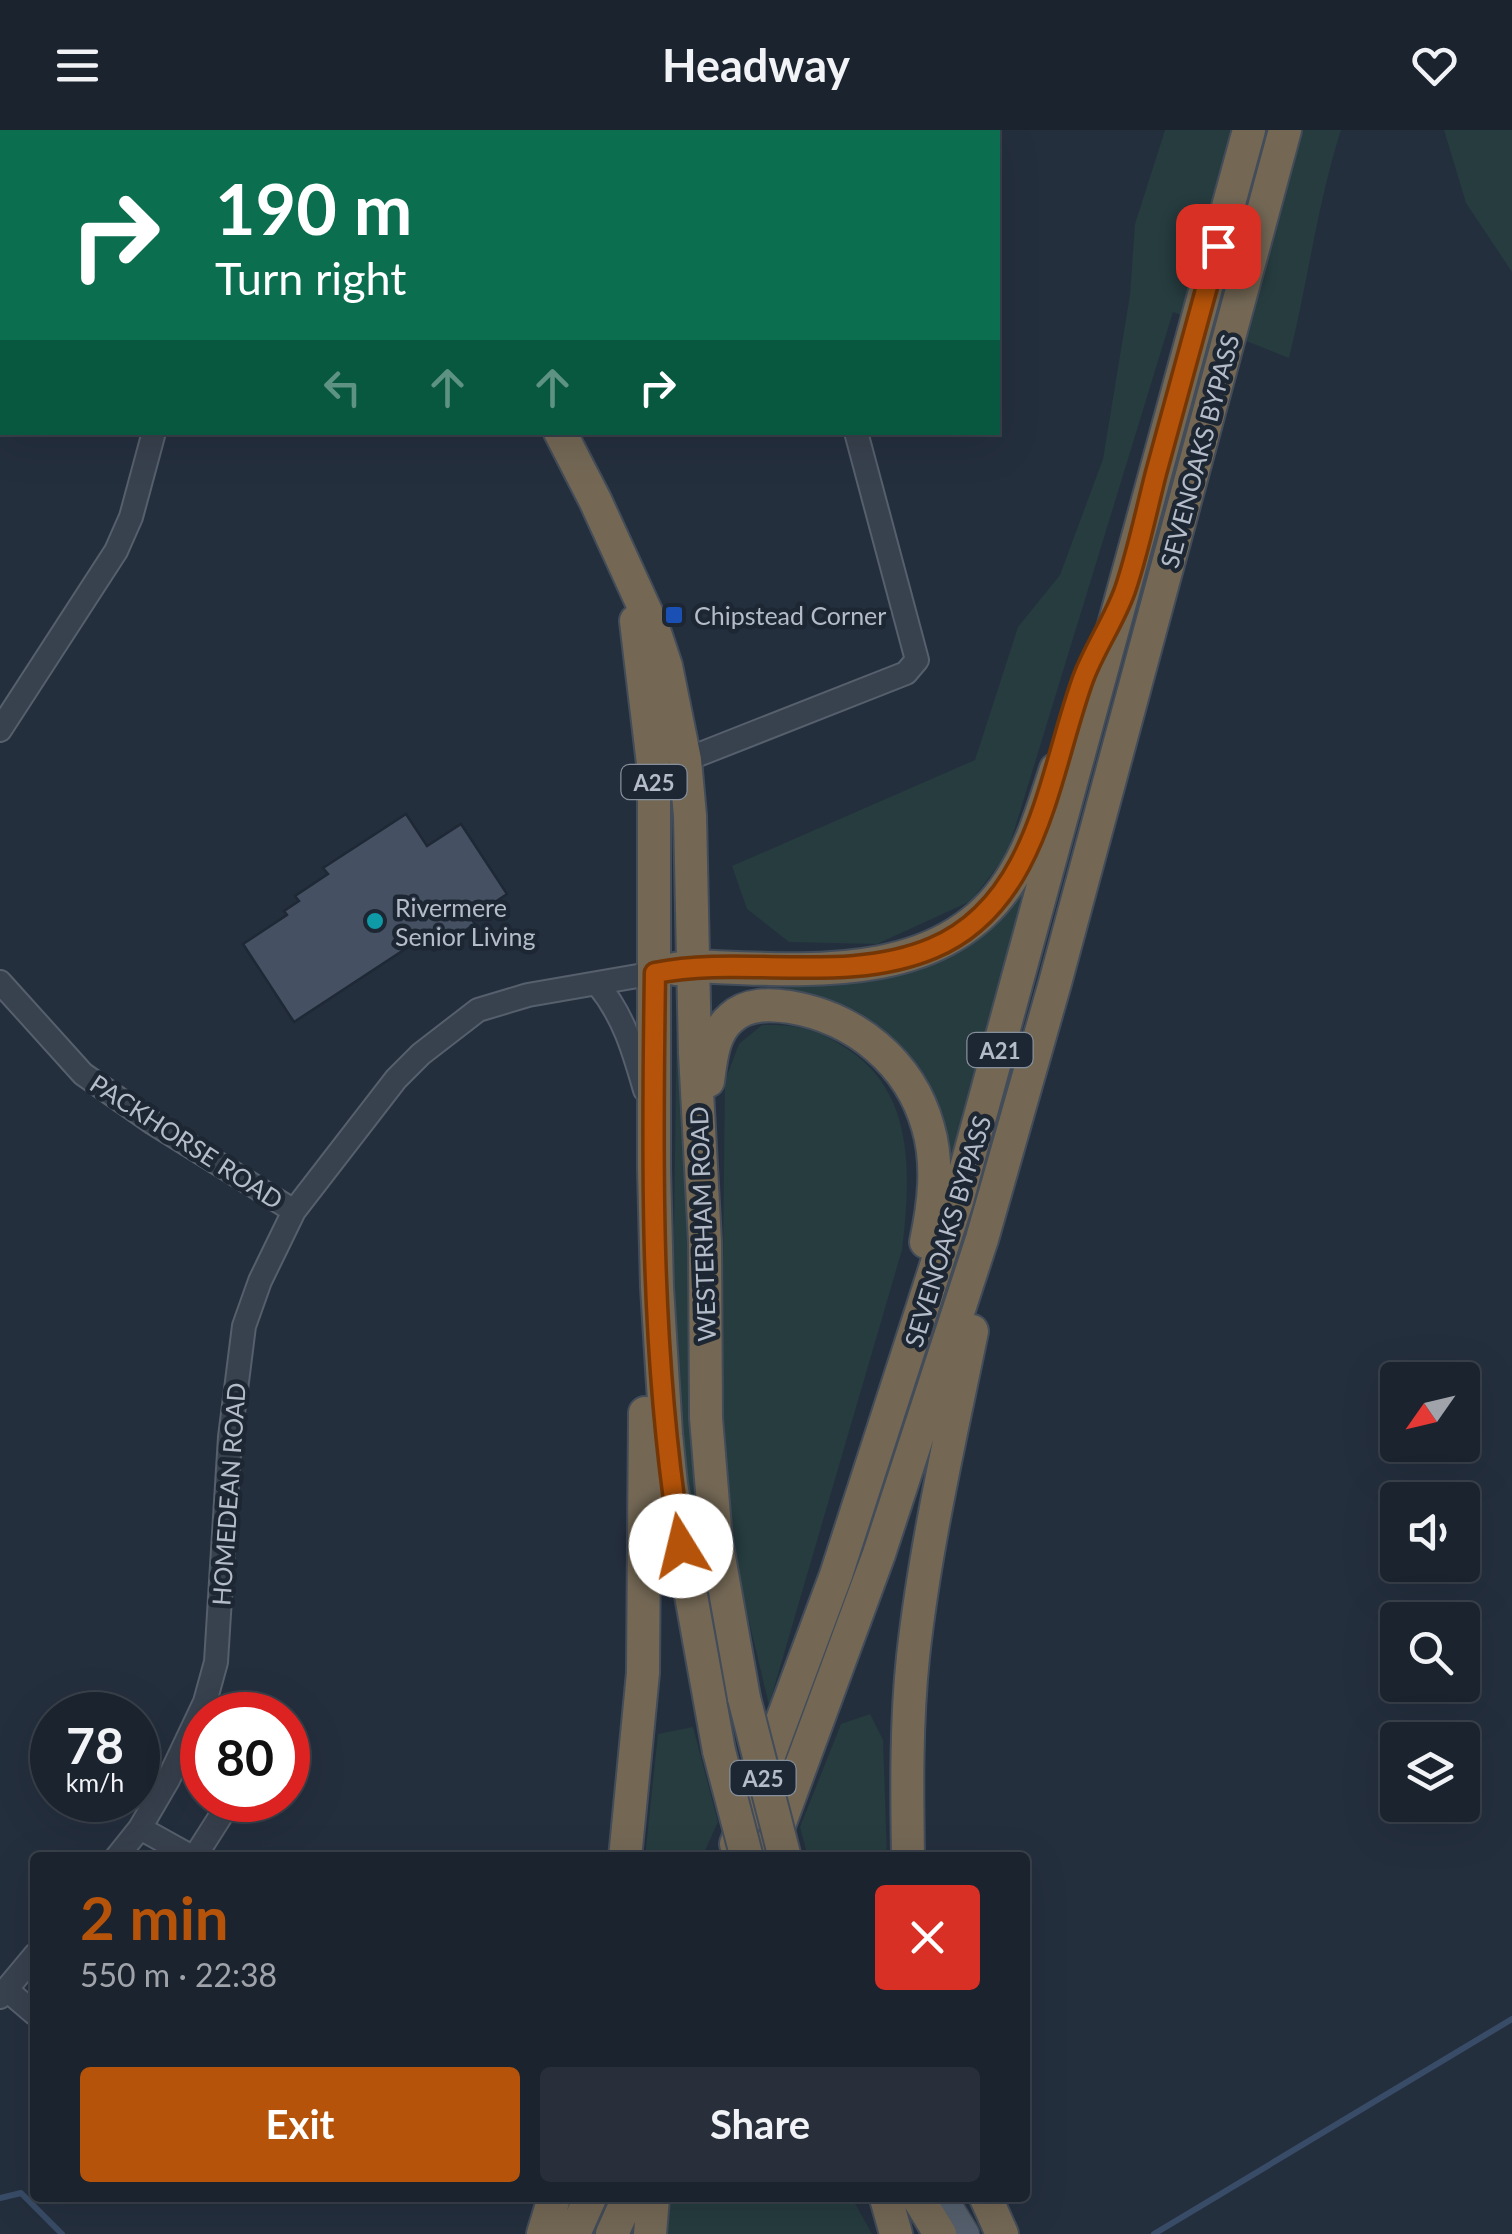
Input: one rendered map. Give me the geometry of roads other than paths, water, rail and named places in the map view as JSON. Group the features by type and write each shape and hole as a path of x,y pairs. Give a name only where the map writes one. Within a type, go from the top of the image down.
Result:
{"highway":[{"name":"SEVENOAKS BYPASS","path":"733,1852 860,1503 979,1127 1250,130"},
{"name":"SEVENOAKS BYPASS","path":"769,1852 885,1536 1008,1150 1285,130"},
{"name":"WESTERHAM ROAD","path":"562,435 653,627 666,666 670,766 655,973 656,1287 670,1484 719,1750 744,1852"},
{"path":"655,973 692,966 815,967 896,959 948,941 982,917 1009,883 1030,845 1082,682 1124,593"},
{"name":"WESTERHAM ROAD","path":"670,766 690,816 706,1418 716,1540 744,1698 783,1852"},
{"path":"700,1135 712,1052 720,1032 740,1011 763,1005 821,1015 861,1034 898,1068 922,1110 933,1154 932,1218 860,1503"},
{"path":"908,1852 906,1775 913,1658 933,1526 1008,1150"},
{"path":"626,1852 643,1673 646,1375 656,1287"},
{"path":"543,2234 553,2202"},
{"path":"574,2234 588,2202"},
{"path":"612,2234 626,2202"},
{"path":"650,2234 654,2202"},
{"path":"887,2202 896,2234"},
{"path":"920,2202 940,2234"},
{"path":"988,2202 1002,2234"}],"main road":[{"path":"888,2202 906,2234"},
{"path":"945,2202 965,2234"}],"street":[{"path":"0,730 116,552 131,517 153,435"},
{"path":"670,766 906,673 917,660 857,435"},
{"path":"653,1121 628,1031 598,985 655,973"},
{"name":"PACKHORSE ROAD","path":"0,982 83,1074 294,1211"},
{"name":"HOMEDEAN ROAD","path":"121,1852 140,1828 197,1723 216,1662 230,1437 244,1326 260,1281 294,1211 396,1079 421,1054 478,1010 528,995 598,985"},
{"path":"198,1852 216,1822"},
{"path":"140,1828 183,1852"},
{"path":"30,1961 3,1993 30,2011"}],"waterway":[{"path":"1154,2234 1512,2019"},
{"path":"0,2198 21,2193 62,2234"}],"place":[{"name":"Chipstead Corner","path":"674,615"},
{"name":"Rivermere Senior Living","path":"375,921"}]}
